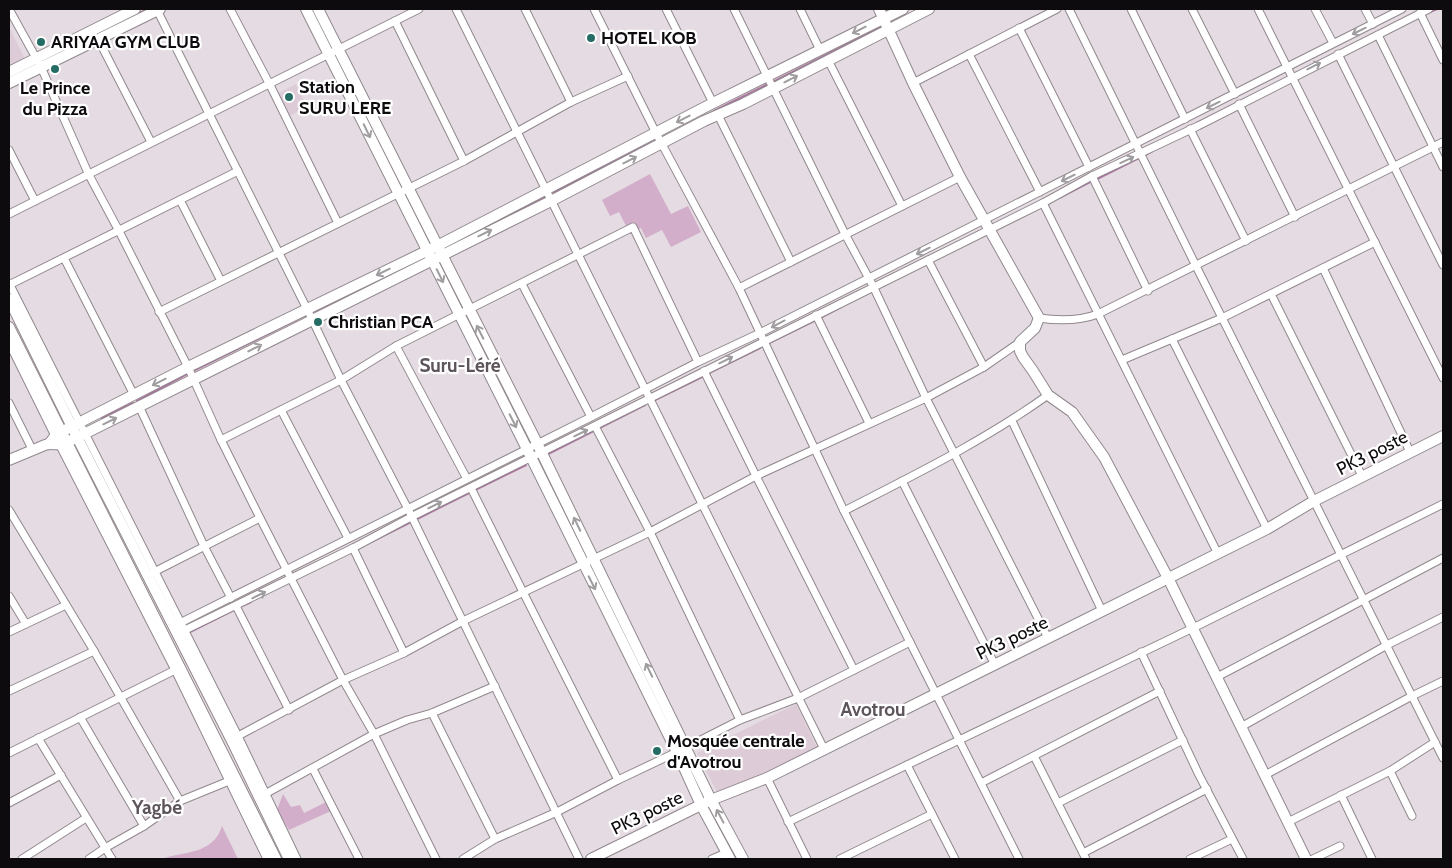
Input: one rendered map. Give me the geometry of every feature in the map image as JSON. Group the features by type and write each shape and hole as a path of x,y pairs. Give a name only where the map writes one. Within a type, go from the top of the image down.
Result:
{"street":[{"path":"9,9 38,63 89,175 194,379 221,440 260,518 343,680 374,734 436,859"},
{"path":"9,83 38,63 135,9"},
{"path":"9,72 38,63 98,39 158,9 341,380 408,509 580,859"},
{"path":"230,9 338,223"},
{"path":"306,9 334,52 408,188 459,316 529,453 677,752 701,805 728,856 712,859"},
{"path":"318,9 334,52 398,192 468,309 594,558 711,800 743,859"},
{"path":"9,214 419,9"},
{"path":"456,9 824,749"},
{"path":"525,9 571,102"},
{"path":"594,9 656,133 739,288 844,511 1019,859"},
{"path":"666,9 714,103"},
{"path":"734,9 845,234 873,286 926,398 1048,638"},
{"path":"800,9 820,50"},
{"path":"9,460 32,449 58,440 81,435 194,379 312,319 546,190 820,50 881,13 903,9"},
{"path":"58,440 76,425 188,367 307,309 551,201 929,9"},
{"path":"913,83 1057,9"},
{"path":"1069,9 1443,758"},
{"path":"1131,9 1185,119"},
{"path":"1192,9 1235,94"},
{"path":"1258,9 1443,378"},
{"path":"1315,9 1333,44"},
{"path":"1365,9 1373,24"},
{"path":"539,448 595,426 928,260 1040,192 1402,9"},
{"path":"180,623 467,479 539,448 591,417 698,362 869,278 986,224 1043,203 1092,176 1190,130 1429,9"},
{"path":"881,13 913,83 960,177 1039,318"},
{"path":"1420,13 1443,60"},
{"path":"395,21 464,160"},
{"path":"1019,28 1089,167"},
{"path":"1378,35 1443,166"},
{"path":"98,39 151,142"},
{"path":"969,54 1040,192"},
{"path":"1338,54 1443,265"},
{"path":"828,60 902,206"},
{"path":"159,312 464,160 571,102 628,76"},
{"path":"1239,104 1295,217"},
{"path":"718,115 791,262"},
{"path":"1192,115 1198,126"},
{"path":"1190,130 1246,241"},
{"path":"1039,318 1071,320 1085,319 1098,314 1148,291 1443,142"},
{"path":"9,150 35,201"},
{"path":"238,172 9,284 289,859"},
{"path":"1092,176 1148,291"},
{"path":"739,288 960,177"},
{"path":"180,200 221,281"},
{"path":"1043,203 1218,554"},
{"path":"221,440 341,380 396,346 633,227 698,362"},
{"path":"1122,360 1222,318 1375,242"},
{"path":"64,258 134,396"},
{"path":"928,260 984,367"},
{"path":"1322,268 1410,452"},
{"path":"522,284 591,417"},
{"path":"1271,294 1362,476"},
{"path":"9,299 76,425"},
{"path":"816,315 869,423"},
{"path":"238,736 343,680 404,653 463,621 650,532 756,476 926,398 984,367 1020,342 1035,328 1039,318"},
{"path":"9,326 58,440 276,859"},
{"path":"1172,339 1267,529"},
{"path":"1020,342 1023,357 1048,395 1072,412 1104,457 1168,578 1306,859"},
{"path":"9,343 175,670 267,859"},
{"path":"396,346 467,479"},
{"path":"704,371 854,670"},
{"path":"844,511 955,454 1012,421 1048,395"},
{"path":"9,402 32,449"},
{"path":"139,406 204,546 231,598"},
{"path":"281,410 348,538"},
{"path":"1012,421 1102,611"},
{"path":"595,426 650,532 740,720"},
{"path":"81,435 129,519 183,631 238,736 297,859"},
{"name":"PK3 poste","path":"591,859 711,800 767,778 1218,554 1267,529 1314,501 1443,436"},
{"path":"183,631 472,488 529,453"},
{"path":"902,482 994,665"},
{"path":"472,488 522,592 618,780"},
{"path":"788,822 1193,628 1443,504"},
{"path":"9,510 94,651 180,801"},
{"path":"154,572 260,518"},
{"path":"353,548 404,653"},
{"path":"1217,677 1443,558"},
{"path":"9,596 26,624"},
{"path":"9,632 66,605"},
{"path":"236,606 289,710"},
{"path":"1241,727 1387,645 1443,617"},
{"path":"464,859 495,840 557,812 740,720 798,698 910,642"},
{"path":"9,691 94,651"},
{"path":"1141,652 1243,859"},
{"path":"9,753 175,670"},
{"path":"1265,775 1443,681"},
{"path":"265,794 314,769 374,734 407,720 432,713 495,686"},
{"path":"981,783 1160,691"},
{"path":"432,713 495,840"},
{"path":"80,717 144,826"},
{"path":"38,738 112,859"},
{"path":"1058,803 1183,740"},
{"path":"1288,822 1390,771 1435,742"},
{"path":"1034,756 1085,856 1207,789"},
{"path":"908,765 955,859"},
{"path":"314,769 359,859"},
{"path":"1390,771 1412,816"},
{"path":"9,803 61,774"},
{"path":"767,778 807,859"},
{"path":"89,859 144,826 180,801 229,781"},
{"path":"1341,795 1372,859"},
{"path":"840,859 932,814"},
{"path":"22,859 86,818"},
{"path":"1190,859 1232,839"},
{"path":"1313,859 1340,846"}],"shaded area":[{"path":"9,27 26,61 9,69"},
{"path":"296,84 307,107 287,117 275,95"},
{"path":"650,174 671,214 688,206 701,232 671,247 662,230 646,238 641,228 630,234 619,212 610,216 602,200"},
{"path":"796,704 818,749 720,798 697,753"},
{"path":"283,794 291,807 300,805 304,813 326,802 331,811 289,830 277,810"},
{"path":"222,826 238,859 161,859 205,847 218,835"}],"waterway":[{"path":"78,44 148,9"},
{"path":"1430,12 1437,9"},
{"path":"775,81 881,27"},
{"path":"714,111 768,84"},
{"path":"554,192 657,140"},
{"path":"1144,156 1153,151"},
{"path":"1097,179 1139,158"},
{"path":"1059,198 1092,181"},
{"path":"445,248 546,196"},
{"path":"315,311 360,289"},
{"path":"820,318 841,307"},
{"path":"195,370 306,315"},
{"path":"767,344 816,320"},
{"path":"709,373 760,348"},
{"path":"137,401 187,374"},
{"path":"655,400 704,376"},
{"path":"102,418 133,403"},
{"path":"546,455 645,405"},
{"path":"475,490 526,465"},
{"path":"417,519 471,492"},
{"path":"371,542 409,523"},
{"path":"240,607 251,602"},
{"path":"188,633 236,609"}],"place":[{"name":"HOTEL KOB","path":"591,38"},
{"name":"ARIYAA GYM CLUB","path":"41,42"},
{"name":"Le Prince du Pizza","path":"55,69"},
{"name":"Station SURU LERE","path":"289,97"},
{"name":"Christian PCA","path":"318,322"},
{"name":"Mosquée centrale d'Avotrou","path":"657,751"}],"district":[{"name":"Suru-Léré","path":"460,365"},
{"name":"Avotrou","path":"873,709"},
{"name":"Yagbé","path":"157,807"}]}
